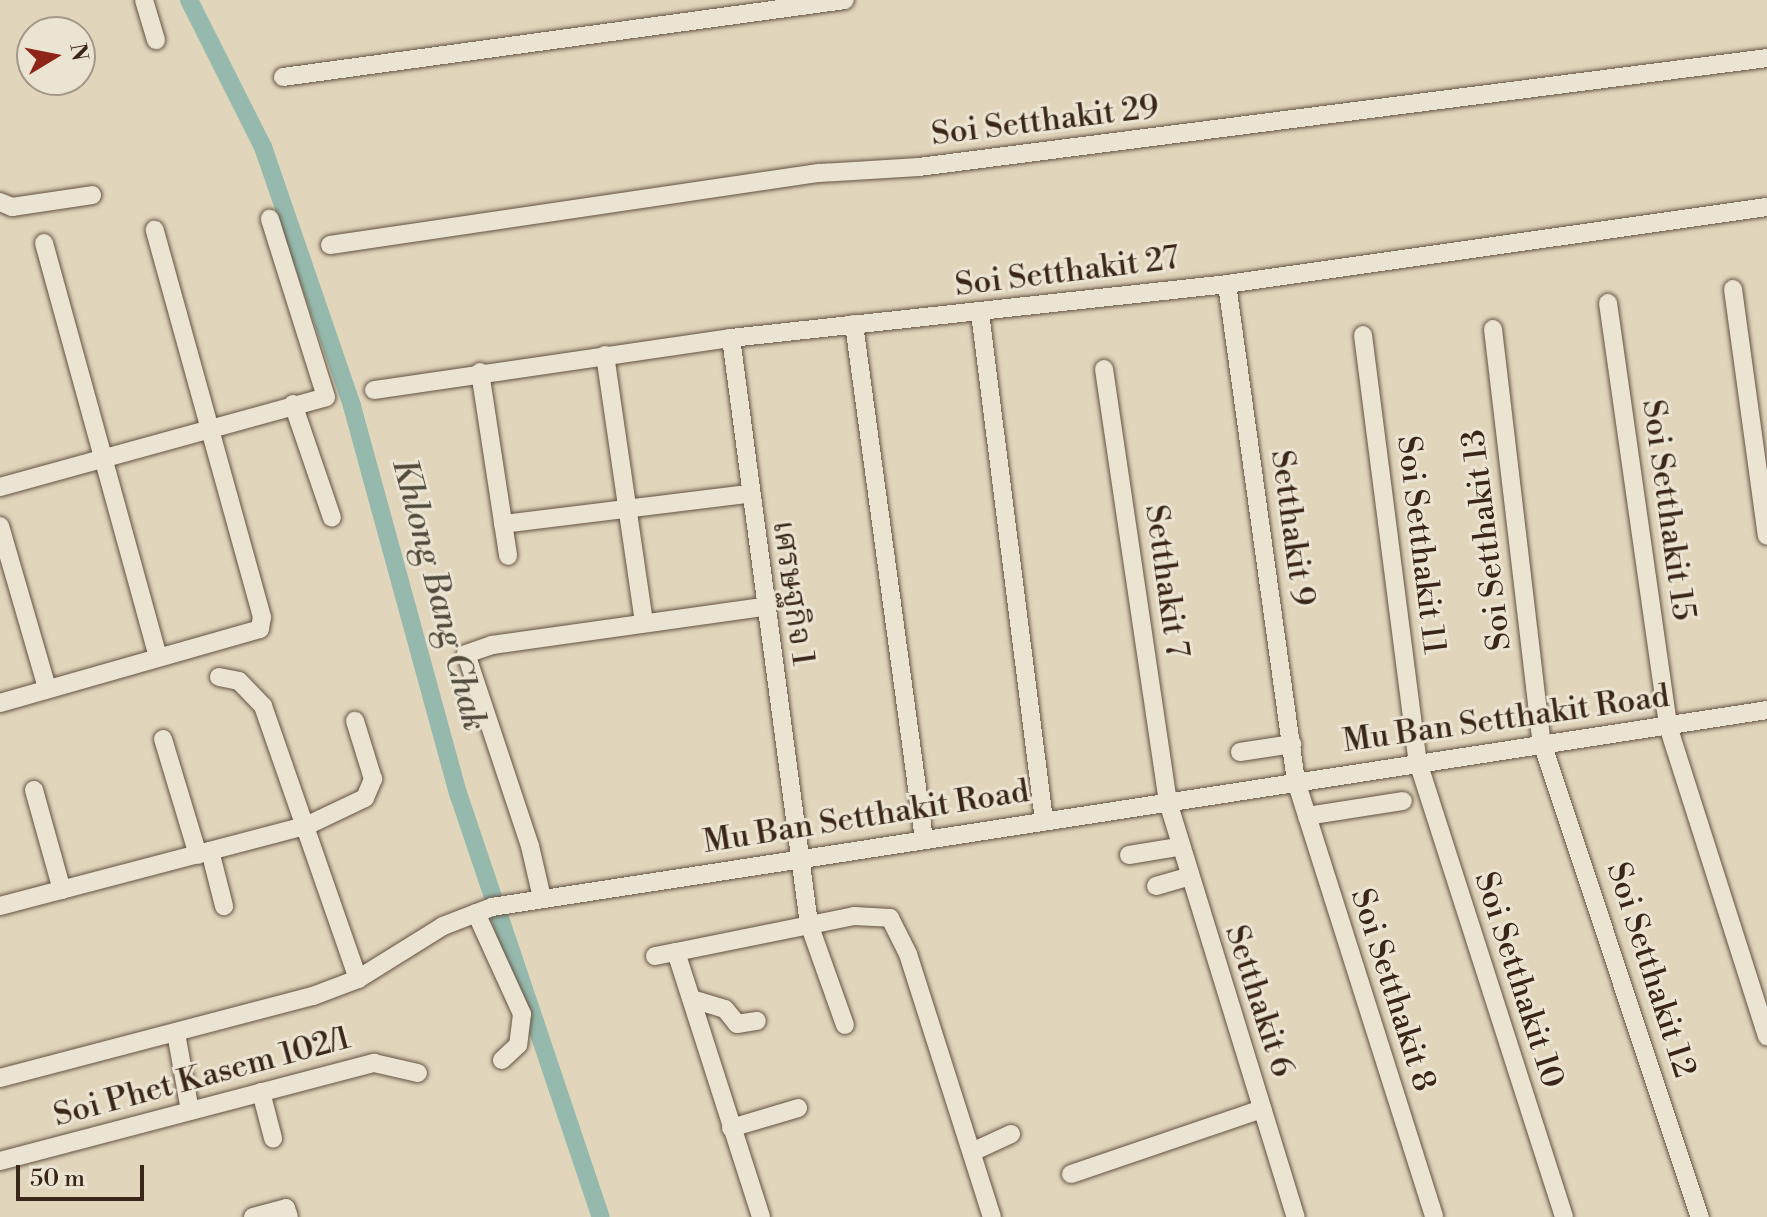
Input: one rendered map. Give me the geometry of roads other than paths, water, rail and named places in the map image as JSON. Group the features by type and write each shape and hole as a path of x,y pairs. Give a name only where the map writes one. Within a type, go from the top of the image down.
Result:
{"street":[{"path":"144,0 156,40"},
{"path":"283,77 845,0"},
{"name":"Soi Setthakit 29","path":"330,245 819,173 919,167 1767,58"},
{"path":"0,202 12,207 92,195"},
{"name":"Soi Setthakit 27","path":"374,390 480,372 731,338 1227,284 1767,207"},
{"path":"0,487 98,456 326,397 326,389 270,219"},
{"path":"0,703 260,629 262,617 155,230"},
{"path":"44,243 98,456 158,657"},
{"name":"Setthakit 9","path":"1227,284 1296,781"},
{"path":"1733,289 1767,536"},
{"name":"Soi Setthakit 15","path":"1608,303 1668,726 1767,1037"},
{"path":"980,313 1044,820"},
{"path":"854,324 924,839"},
{"name":"Soi Setthakit 13","path":"1493,329 1542,743"},
{"name":"Soi Setthakit 11","path":"1363,335 1418,762"},
{"name":"เศรษฐกิจ 1","path":"731,338 764,607 809,924 845,1025"},
{"path":"605,355 644,623"},
{"name":"Setthakit 7","path":"1104,369 1168,802"},
{"path":"480,372 508,556"},
{"path":"293,404 332,518"},
{"path":"503,524 749,494"},
{"path":"0,526 47,688"},
{"path":"533,900 530,846 466,654 492,645 764,607"},
{"path":"219,677 239,681 263,706 358,979"},
{"name":"Mu Ban Setthakit Road","path":"0,1078 176,1033 358,979 484,910 800,856 1767,710"},
{"path":"0,906 306,826 365,798 373,779 355,721"},
{"path":"163,739 224,906"},
{"name":"Soi Setthakit 12","path":"1542,743 1700,1217"},
{"path":"1240,752 1292,744"},
{"name":"Soi Setthakit 10","path":"1418,762 1564,1217"},
{"name":"Soi Setthakit 8","path":"1296,781 1434,1217"},
{"path":"34,790 62,890"},
{"path":"1307,816 1403,801"},
{"name":"Setthakit 6","path":"1168,802 1187,877 1296,1217"},
{"path":"1129,855 1178,847"},
{"path":"1156,886 1187,877"},
{"path":"484,910 522,1014 518,1045 502,1060"},
{"path":"655,956 809,924 871,914 890,918 908,954 992,1217"},
{"path":"676,952 761,1217"},
{"path":"692,999 725,1009 737,1024 757,1021"},
{"path":"176,1033 190,1111"},
{"name":"Soi Phet Kasem 102/1","path":"0,1161 374,1063 418,1073"},
{"path":"261,1092 273,1138"},
{"path":"731,1128 798,1108"},
{"path":"1071,1174 1262,1109"},
{"path":"972,1152 1011,1134"},
{"path":"253,1217 288,1213"}],"waterway":[{"name":"Khlong Bang Chak","path":"189,0 263,147 352,406 459,796 601,1217"}]}
